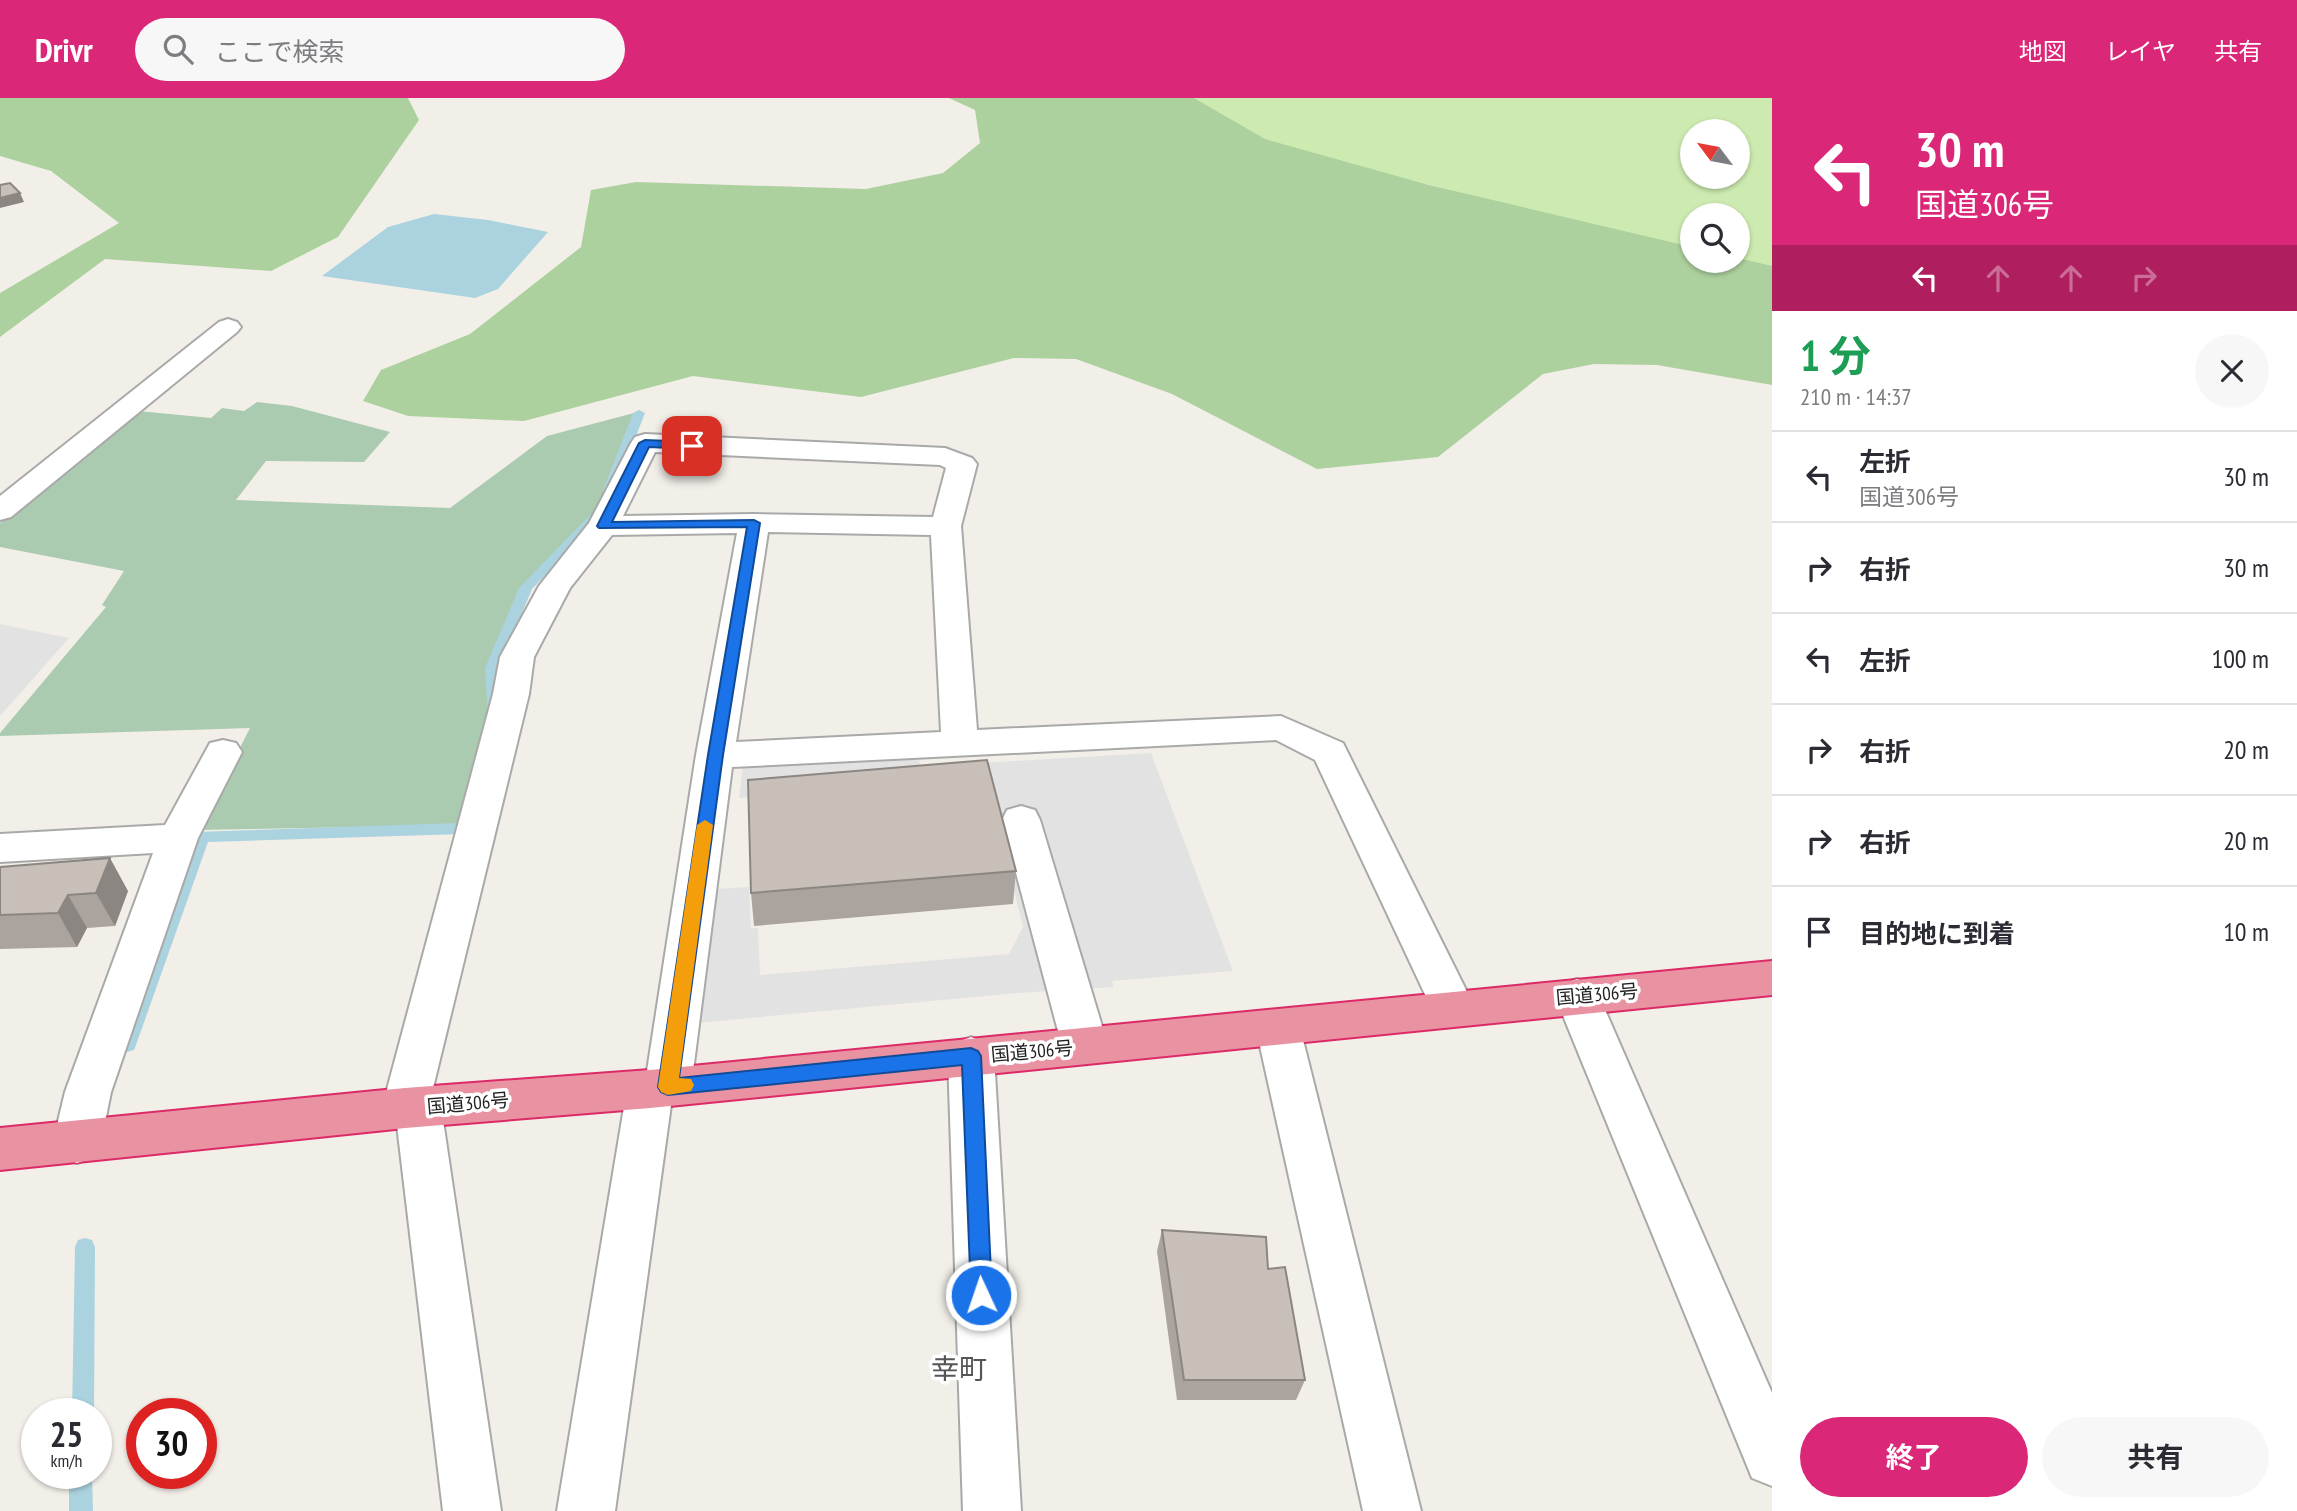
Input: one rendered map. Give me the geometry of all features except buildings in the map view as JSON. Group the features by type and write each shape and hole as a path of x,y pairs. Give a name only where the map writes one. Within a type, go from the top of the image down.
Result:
{"highway":[{"name":"国道306号","path":"27,1153 411,1107 659,1088 1772,978"}],"street":[{"path":"0,512 228,327"},
{"path":"472,1511 411,1107 511,694 517,657 555,586 603,526 645,443 945,457 962,464 946,526 960,744"},
{"path":"603,526 754,523 946,526"},
{"path":"586,1511 754,523"},
{"path":"715,755 1281,728 1331,752 1453,1008"},
{"path":"27,1153 88,1092 178,838 223,752"},
{"path":"1021,820 1085,1046"},
{"path":"0,848 178,838"},
{"path":"1577,996 1772,1458"},
{"path":"1278,1028 1392,1511"},
{"path":"971,1056 992,1511"}],"green space":[{"path":"0,98 408,98 419,120 338,237 271,271 105,259 0,337 0,293 119,223 51,171 0,156"},
{"path":"949,98 1194,98 1265,139 1429,185 1680,244 1680,273 1750,273 1750,261 1772,266 1772,385 1657,365 1594,364 1543,374 1438,457 1317,469 1172,394 1076,359 1014,358 861,397 693,376 524,421 408,416 363,401 381,370 470,334 581,247 591,190 636,182 866,189 943,173 980,143 975,110"},
{"path":"1141,98 1772,98 1772,269 1750,264 1750,203 1680,203 1680,249 1243,137"},
{"path":"257,402 292,406 390,432 364,462 266,461 236,500 450,508 547,436 634,413 601,503 587,525 525,587 489,668 490,721 461,825 198,830 250,728 0,736 106,607 102,605 124,571 0,547 0,523 138,411 211,418 222,408 244,411"}],"shaded area":[{"path":"0,624 69,638 0,716"},
{"path":"1151,753 1233,971 1112,981 1114,987 1017,993 696,1023 717,889 749,887 751,928 758,928 760,975 1009,954 1023,927 982,763"},
{"path":"849,758 919,758 923,787 739,798 743,767"}],"water":[{"path":"434,214 488,220 548,232 498,289 475,298 322,276 388,227"}],"waterway":[{"path":"609,490 639,413"},
{"path":"493,714 492,668 526,588 594,518"},
{"path":"127,1045 202,836 463,828 467,816"},
{"path":"83,1398 85,1247"},
{"path":"81,1489 81,1511"}],"slow traffic":[{"path":"684,1085 668,1087 705,825"}],"district":[{"name":"幸町","path":"959,1368"}],"route":[{"path":"692,446 645,443 603,526 754,523 715,755 668,1087 971,1056 981,1295"}]}
